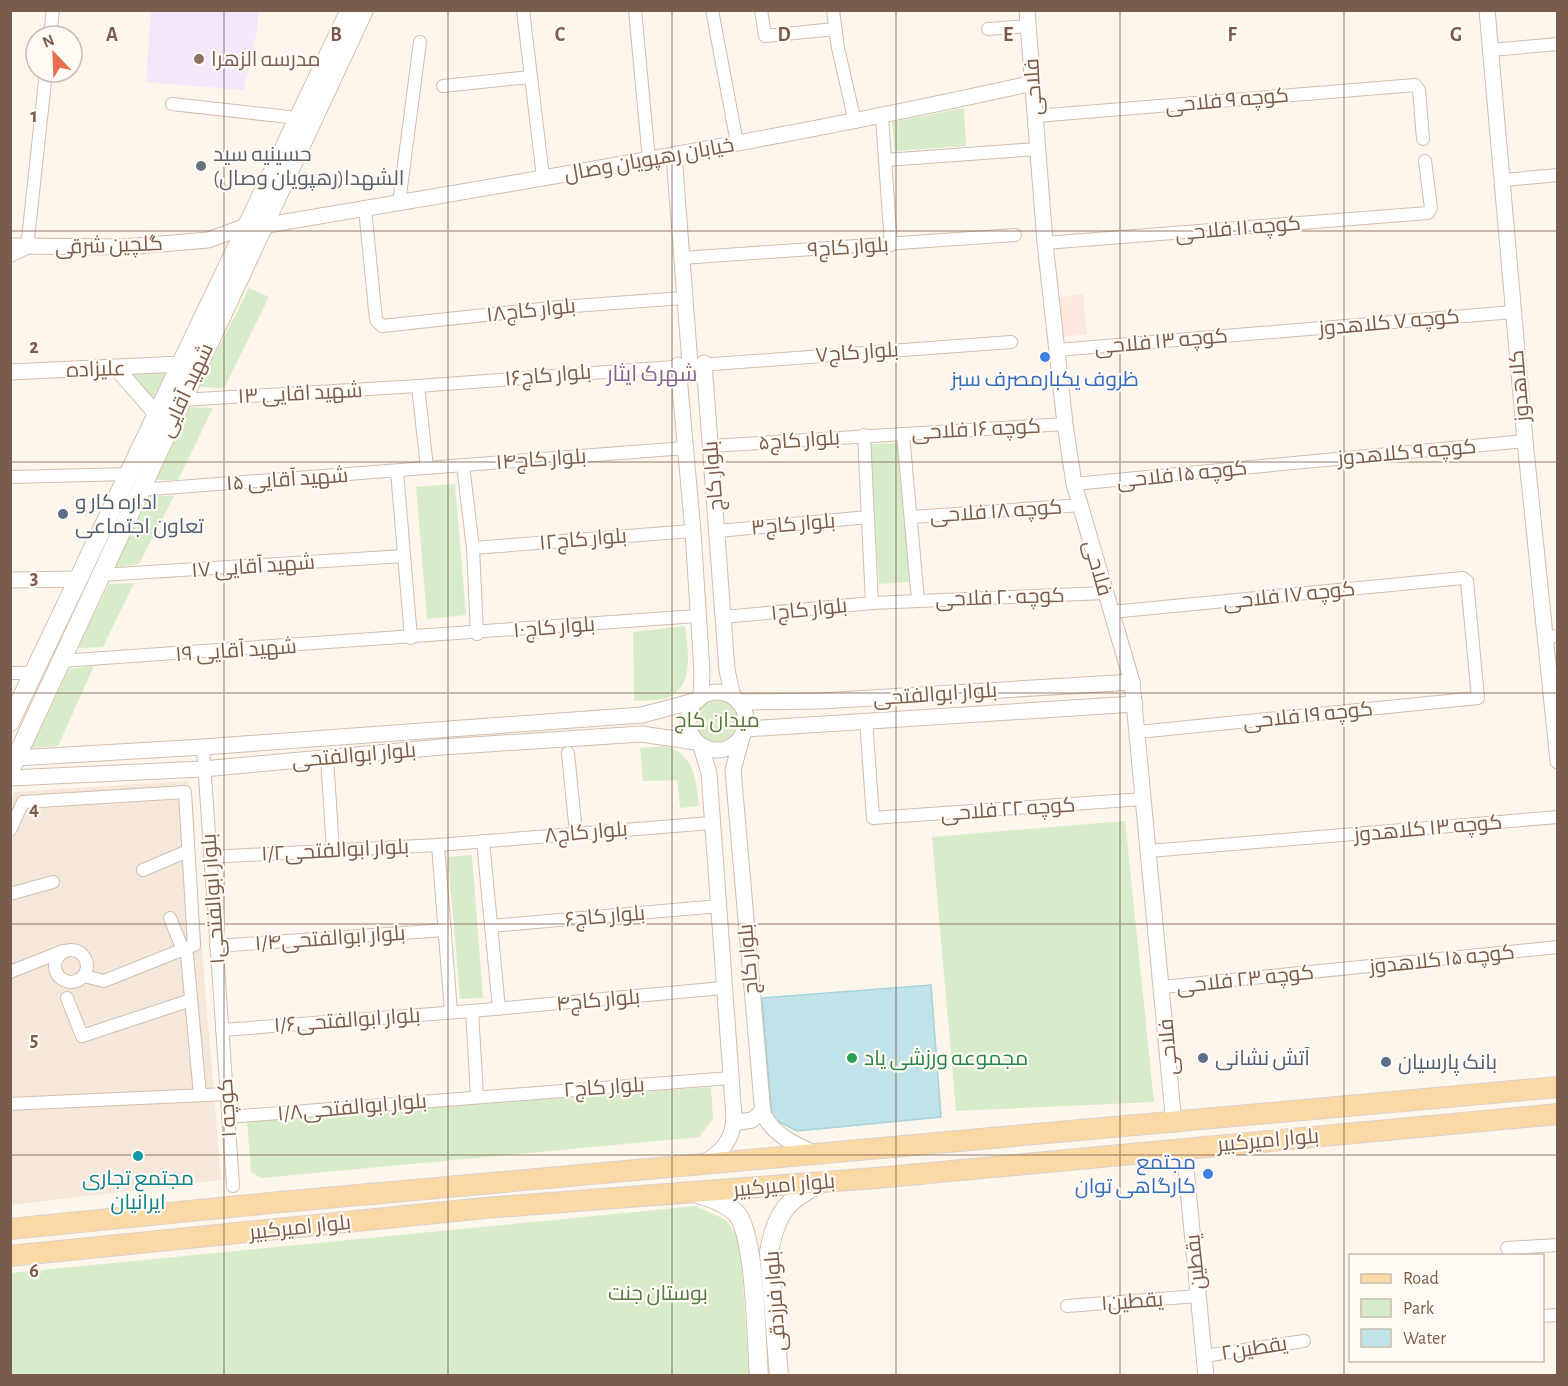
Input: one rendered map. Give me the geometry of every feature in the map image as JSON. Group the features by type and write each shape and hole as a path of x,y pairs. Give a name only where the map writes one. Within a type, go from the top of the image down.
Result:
{"main road":[{"name":"شهید آقایی","path":"10,722 78,579 182,400 256,226 298,118 350,10"},
{"name":"شهید آقایی","path":"14,764 101,575 180,364 232,260 256,226 364,10"},
{"name":"بلوار امیرکبیر","path":"10,1229 270,1203 1174,1124 1556,1086"},
{"name":"بلوار امیرکبیر","path":"10,1256 484,1208 826,1182 1557,1114"},
{"name":"بلوار فرزدقی","path":"779,1376 769,1252 774,1227 783,1209 800,1195 826,1182"},
{"name":"بلوار فرزدقی","path":"695,1193 722,1203 736,1213 747,1236 759,1376"},
{"path":"270,1203 272,1229"},
{"path":"750,1254 750,1244 757,1240 765,1243 769,1252"}],"street":[{"path":"523,10 543,177"},
{"path":"635,10 649,160"},
{"path":"712,10 737,143"},
{"path":"761,10 765,36 835,29"},
{"path":"833,10 855,122"},
{"name":"فلاحی","path":"1027,10 1045,243 1065,424 1074,484 1132,682 1174,1124"},
{"name":"کلاهدوز","path":"1487,10 1504,180 1524,441 1551,637 1557,752"},
{"path":"988,29 1028,26"},
{"path":"399,203 420,42"},
{"path":"1491,50 1557,44"},
{"path":"443,86 531,77"},
{"name":"خیابان رهپویان وصال","path":"256,226 649,160 882,117 1033,83"},
{"path":"10,256 27,248 45,84"},
{"name":"کوچه ۹ فلاحی","path":"1036,116 1418,87 1423,139"},
{"path":"172,104 298,118"},
{"path":"882,117 891,245"},
{"path":"886,160 1037,149"},
{"name":"بلوار کاج","path":"674,155 691,364 710,446 728,670 736,700"},
{"name":"کوچه ۱۱ فلاحی","path":"1045,243 1430,211 1425,161"},
{"path":"1504,180 1557,175"},
{"name":"بلوار کاج۱۸","path":"365,209 378,324 684,298"},
{"name":"گلچین شرقی","path":"10,246 27,248 125,247 208,240 256,226"},
{"name":"بلوار کاج۹","path":"682,258 1015,235"},
{"path":"208,240 227,248 232,260"},
{"name":"کوچه ۷ کلاهدوز","path":"1266,332 1513,312"},
{"name":"کوچه ۱۳ فلاحی","path":"1057,350 1266,332"},
{"name":"بلوار کاج۷","path":"691,364 1011,342"},
{"name":"علیزاده","path":"10,372 117,369 180,364"},
{"name":"بلوار کاج","path":"691,364 686,448 702,671 699,699"},
{"name":"بلوار کاج۱۶","path":"418,386 691,364"},
{"path":"117,369 159,416"},
{"path":"418,386 427,468"},
{"name":"شهید اقایی ۱۳","path":"182,400 418,386"},
{"name":"کوچه ۱۶ فلاحی","path":"887,434 1065,424"},
{"name":"بلوار کاج۵","path":"710,446 887,434"},
{"path":"903,434 918,600"},
{"path":"864,435 872,603"},
{"name":"کوچه ۹ کلاهدوز","path":"1290,464 1524,441"},
{"name":"بلوار کاج۱۴","path":"397,471 686,448"},
{"name":"کوچه ۱۵ فلاحی","path":"1074,484 1290,464"},
{"path":"463,465 473,548 477,634"},
{"path":"397,471 411,638"},
{"name":"شهید آقایی ۱۵","path":"10,477 135,482 397,471"},
{"path":"688,490 714,489"},
{"name":"کوچه ۱۸ فلاحی","path":"912,517 1081,505"},
{"name":"بلوار کاج۳","path":"718,531 868,517"},
{"name":"بلوار کاج۱۲","path":"473,548 692,531"},
{"name":"شهید آقایی ۱۷","path":"101,575 404,556"},
{"name":"کوچه ۱۷ فلاحی","path":"1111,612 1466,578 1478,698"},
{"path":"10,580 78,579"},
{"name":"کوچه ۲۰ فلاحی","path":"895,602 1105,593"},
{"name":"بلوار کاج۱","path":"724,617 895,602"},
{"name":"بلوار کاج۱۰","path":"411,638 697,616"},
{"name":"شهید آقایی ۱۹","path":"61,661 411,638"},
{"path":"702,671 704,677 712,680 721,678 728,670"},
{"path":"10,673 33,673"},
{"name":"بلوار ابوالفتحی","path":"736,700 771,703 1132,682"},
{"path":"714,693 736,700 743,710 744,731 738,740 725,749 699,744 688,725 688,716 699,699 714,693"},
{"path":"941,693 943,714"},
{"name":"کوچه ۱۹ فلاحی","path":"1138,732 1478,698"},
{"name":"بلوار ابوالفتحی","path":"14,764 443,728 642,715 699,699"},
{"path":"770,728 760,722 758,715 760,709 771,703"},
{"name":"بلوار ابوالفتحی","path":"744,731 943,714 1135,704"},
{"path":"641,734 653,731 657,726 653,719 642,715"},
{"name":"کوچه ۲۲ فلاحی","path":"866,720 873,818 1143,799"},
{"path":"442,747 443,728"},
{"name":"بلوار کاج","path":"744,731 733,770 754,1030 763,1111 770,1128 777,1134 819,1155"},
{"name":"بلوار ابوالفتحی","path":"10,778 203,769 442,747 641,734 699,744"},
{"name":"بلوار کاج","path":"699,744 709,773 734,1117 733,1132 728,1143 710,1160 699,1166"},
{"name":"بلوار ابوالفتحی۱","path":"202,747 222,1030"},
{"path":"568,753 576,833"},
{"path":"327,758 333,850"},
{"path":"709,773 710,765 718,759 727,760 733,770"},
{"path":"10,830 23,802 185,792 194,945 185,952 105,981 84,976"},
{"name":"کوچه ۱۳ کلاهدوز","path":"1149,851 1557,817"},
{"name":"بلوار کاج۸","path":"461,843 711,823"},
{"path":"483,841 499,1009"},
{"name":"بلوار ابوالفتحی۱/۲","path":"210,857 461,843"},
{"path":"438,845 451,1012"},
{"path":"142,870 188,851"},
{"path":"10,894 53,882"},
{"name":"بلوار کاج۶","path":"491,926 719,906"},
{"path":"170,918 185,952 200,1095"},
{"name":"بلوار ابوالفتحی۱/۴","path":"216,946 445,930"},
{"name":"کوچه ۱۵ کلاهدوز","path":"1327,970 1557,947"},
{"path":"10,972 64,951 73,950 81,953 86,959 88,968 78,981 69,983 61,980 56,973 54,964 57,956 64,951"},
{"name":"کوچه ۲۳ فلاحی","path":"1162,987 1327,970"},
{"name":"بلوار کاج۴","path":"472,1011 723,988"},
{"path":"67,998 82,1036 191,1000"},
{"path":"472,1011 477,1096"},
{"name":"بلوار ابوالفتحی۱/۶","path":"222,1030 472,1011"},
{"name":"کوچه ۱","path":"222,1030 233,1186"},
{"path":"728,1032 754,1030"},
{"name":"بلوار کاج۲","path":"477,1096 730,1078"},
{"path":"10,1104 226,1094"},
{"name":"بلوار ابوالفتحی۱/۸","path":"228,1117 477,1096"},
{"path":"734,1117 736,1121 747,1122 763,1111"},
{"name":"یقطین","path":"1184,1148 1206,1376"},
{"path":"1507,1248 1557,1245"},
{"name":"یقطین۱","path":"1067,1306 1198,1296"},
{"name":"یقطین۲","path":"1204,1356 1304,1341"}],"shaded area":[{"name":"مدرسه الزهرا","path":"151,11 259,11 244,90 146,82"},
{"path":"1083,294 1087,334 1055,338 1051,299"},
{"path":"188,781 221,1180 11,1205 11,800 14,792"}],"green space":[{"path":"964,108 966,146 895,151 892,122"},
{"path":"249,288 269,297 224,388 199,387"},
{"path":"127,373 171,373 157,405"},
{"path":"189,407 213,408 178,480 155,480"},
{"path":"898,443 911,582 879,584 870,444"},
{"path":"455,484 466,615 427,619 416,487"},
{"path":"149,496 174,496 139,564 115,567"},
{"path":"134,583 103,647 78,648 109,584"},
{"path":"685,626 688,668 681,687 674,694 663,699 634,701 633,632"},
{"path":"94,666 58,746 31,748 69,669"},
{"name":"میدان کاج","path":"717,697 733,704 740,720 733,736 717,743 701,736 694,720 701,704"},
{"path":"667,746 676,750 689,763 695,778 699,806 680,808 677,780 643,781 640,748"},
{"path":"1125,821 1154,1102 956,1111 932,837"},
{"path":"472,855 483,998 460,999 448,857"},
{"path":"711,1087 713,1119 699,1137 261,1178 251,1172 247,1121"},
{"name":"بوستان جنت","path":"696,1206 726,1220 740,1240 749,1375 11,1376 11,1273"}],"water":[{"name":"مجموعه ورزشی یاد","path":"931,985 941,1117 797,1131 772,1118 762,998"}],"place":[{"name":"مدرسه الزهرا","path":"199,59"},
{"name":"حسینیه سید الشهدا(رهپویان وصال)","path":"201,166"},
{"name":"ظروف یکبارمصرف سبز","path":"1045,357"},
{"name":"اداره کار و تعاون اجتماعی","path":"63,514"},
{"name":"مجموعه ورزشی یاد","path":"852,1058"},
{"name":"آتش نشانی","path":"1203,1058"},
{"name":"بانک پارسیان","path":"1386,1062"},
{"name":"مجتمع تجاری ایرانیان","path":"138,1156"},
{"name":"مجتمع کارگاهی توان","path":"1208,1174"}],"district":[{"name":"شهرک ایثار","path":"652,373"}]}
